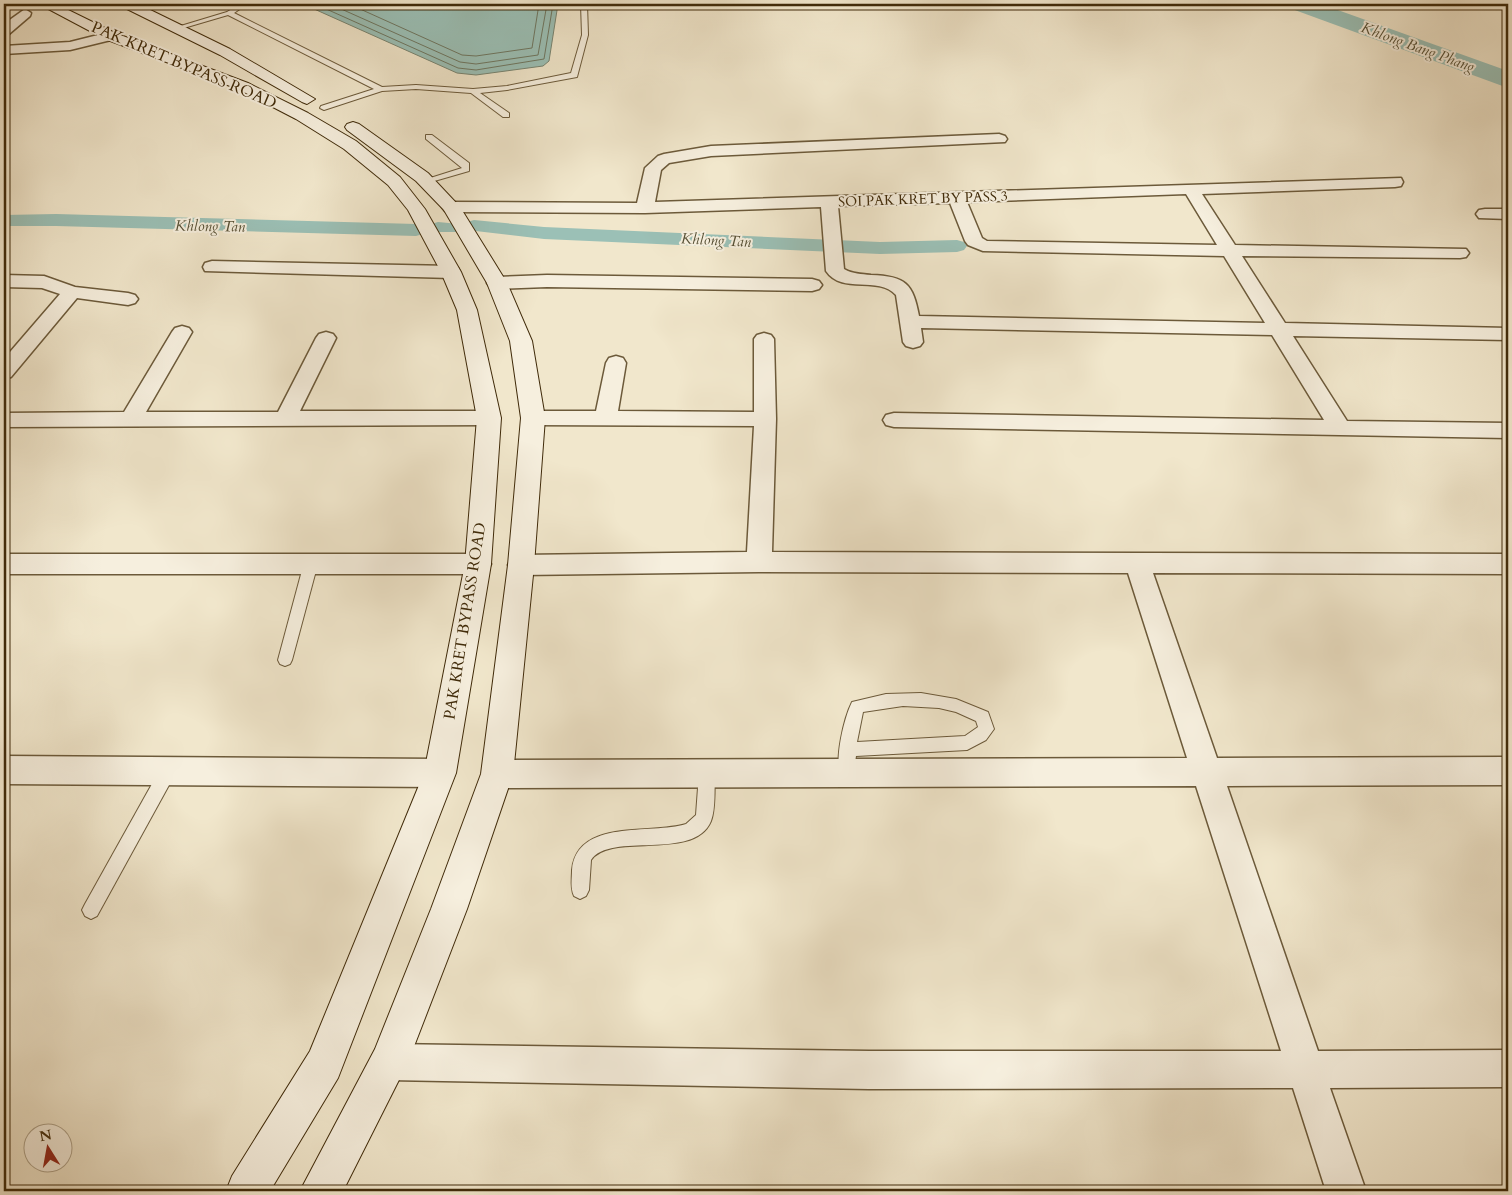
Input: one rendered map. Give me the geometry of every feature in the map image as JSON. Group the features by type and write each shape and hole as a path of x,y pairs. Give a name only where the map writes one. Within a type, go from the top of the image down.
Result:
{"main road":[{"name":"PAK KRET BYPASS ROAD","path":"128,4 177,28 302,116 350,145 394,181 416,209 451,272 467,310 489,418 478,564 440,773 324,1064 247,1191"},
{"path":"112,7 205,51 252,80"},
{"name":"PAK KRET BYPASS ROAD","path":"36,8 110,36 252,80 324,108 369,137 427,182 450,207 497,283 521,341 533,418 521,565 497,774 449,909 389,1062 321,1191"},
{"path":"143,33 252,80"}],"street":[{"path":"4,31 36,8"},
{"path":"4,50 70,46 110,36"},
{"path":"645,208 653,168 664,158 712,151 999,139"},
{"name":"SOI PAK KRET BY PASS 3","path":"450,207 645,208 1395,182"},
{"path":"1191,189 1340,428"},
{"path":"957,198 974,241 983,246 1000,248 1460,253"},
{"path":"829,203 835,271 852,281 885,280 896,285 906,294 911,332 1279,329 1508,334"},
{"path":"1484,214 1508,214"},
{"path":"212,267 451,272"},
{"path":"4,281 44,282 72,292 128,299"},
{"path":"497,283 547,281 812,285"},
{"path":"4,372 72,292"},
{"path":"131,419 182,332"},
{"path":"285,420 326,338"},
{"path":"759,562 765,419 764,339"},
{"path":"605,419 616,363"},
{"path":"4,420 489,418"},
{"path":"533,418 765,419"},
{"path":"894,420 1508,431"},
{"path":"521,565 759,562 1138,565 1508,564"},
{"path":"4,564 478,564"},
{"path":"1138,565 1346,1191"},
{"path":"497,774 707,774 848,760 1206,771 1508,771"},
{"path":"4,770 440,773"},
{"path":"389,1062 869,1070 1508,1070"}],"lane":[{"path":"177,28 229,13 244,4"},
{"path":"324,108 381,89 416,87 473,91 507,88 574,74 584,35 584,4"},
{"path":"229,13 381,89"},
{"path":"473,91 506,115"},
{"path":"427,182 466,169 466,165 429,137"},
{"path":"285,660 311,563"},
{"path":"872,701 927,701 959,704 983,717 986,729 981,735 967,743 848,760 851,723 857,707 872,701"},
{"path":"91,910 168,771"},
{"path":"580,890 582,860 587,851 602,843 671,837 692,830 704,818 707,774"}],"water":[{"path":"303,4 558,4 549,61 543,66 476,75 457,73"}],"waterway":[{"name":"Khlong Bang Phang","path":"1300,4 1508,80"},
{"name":"Khlong Tan","path":"4,221 56,220 416,230"},
{"name":"Khlong Tan","path":"474,226 544,233 880,248 957,246"},
{"name":"Khlong Tan","path":"438,228 452,228"}]}
